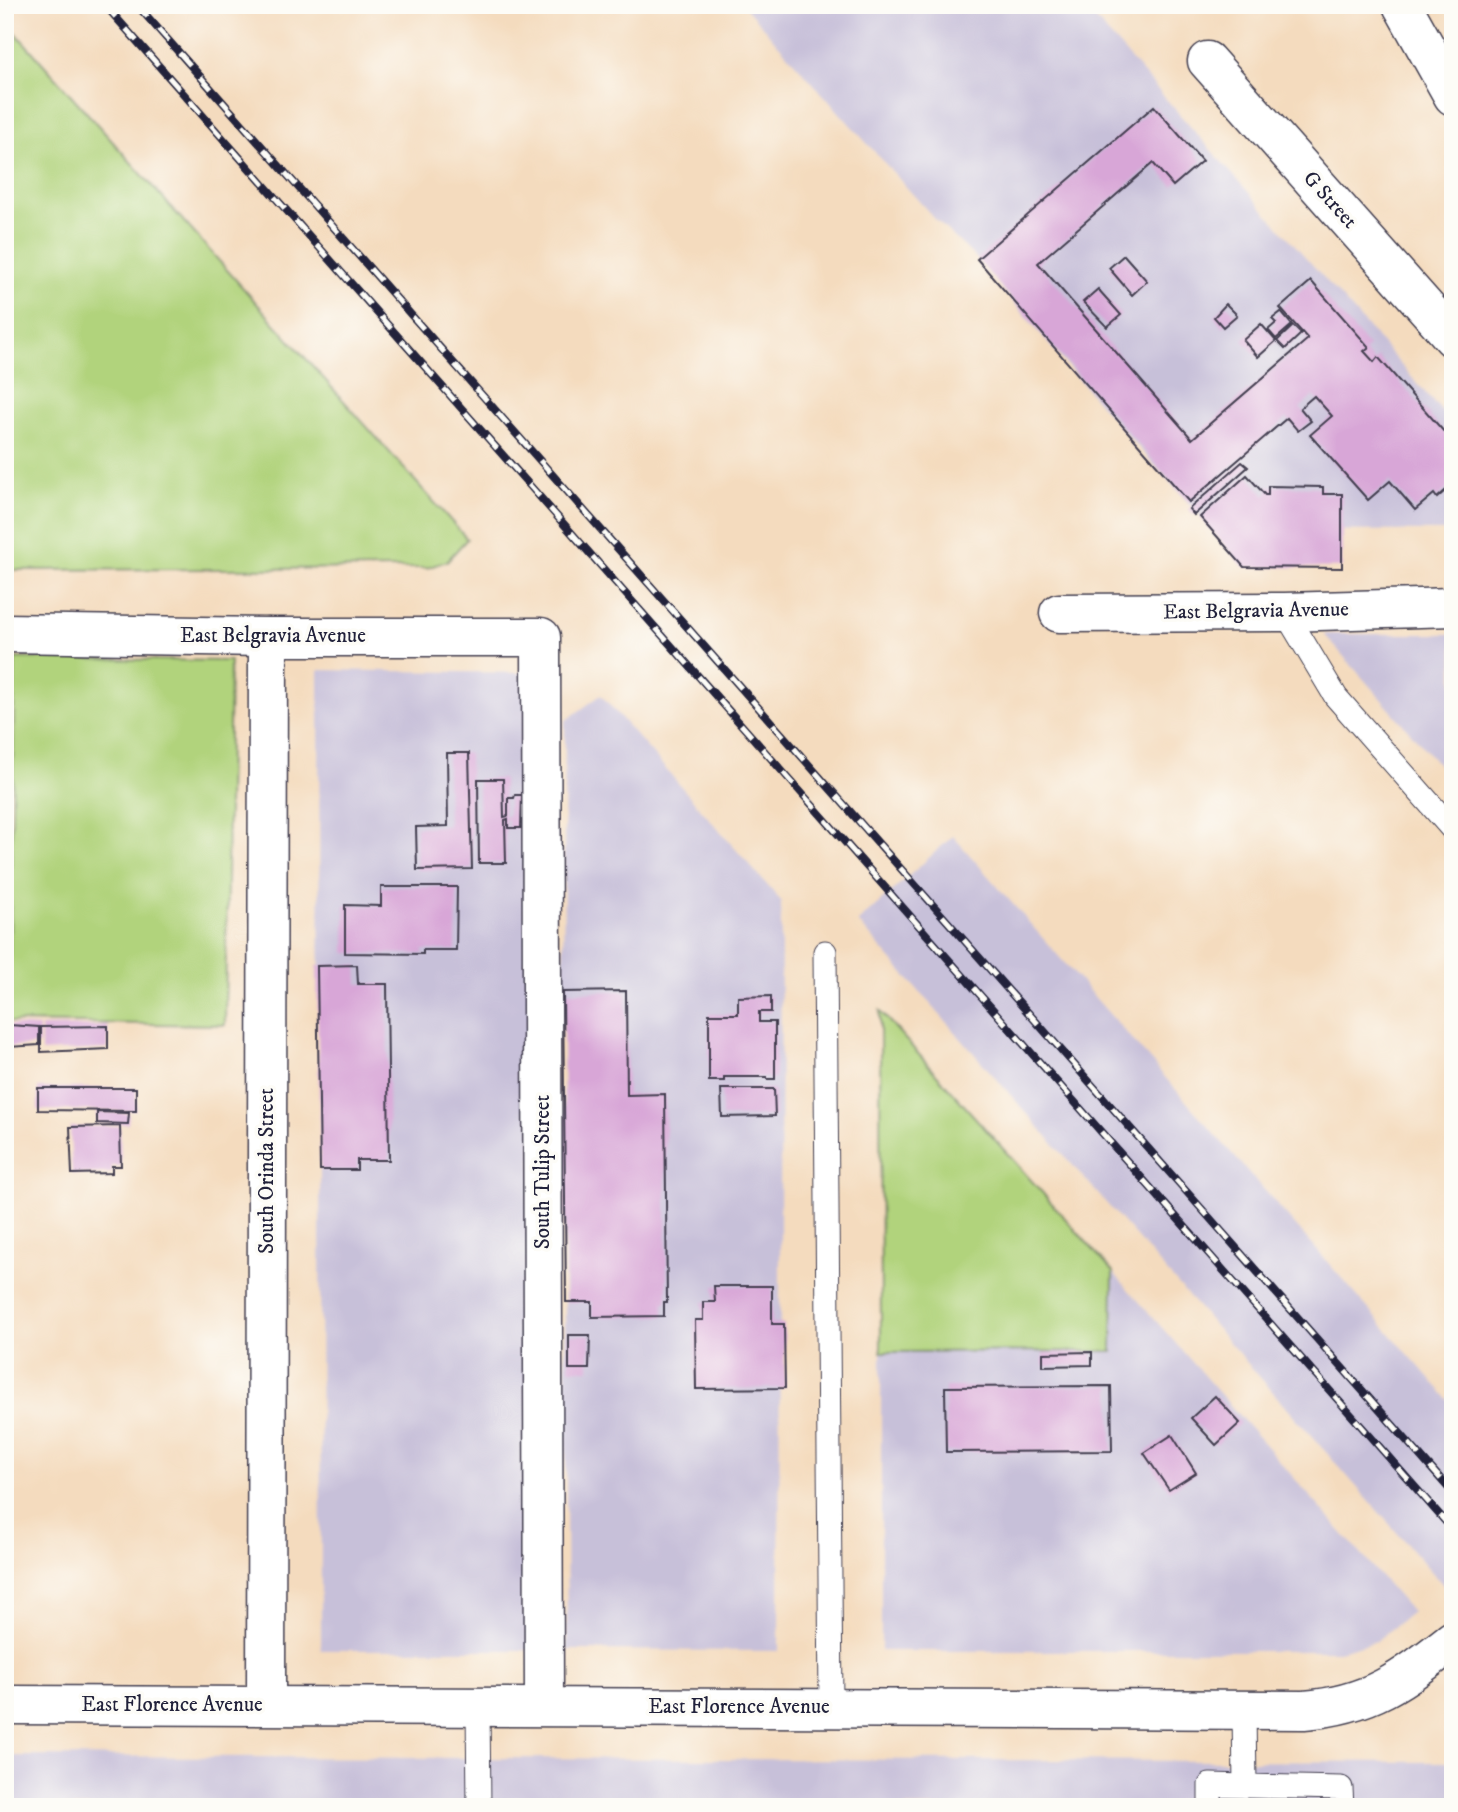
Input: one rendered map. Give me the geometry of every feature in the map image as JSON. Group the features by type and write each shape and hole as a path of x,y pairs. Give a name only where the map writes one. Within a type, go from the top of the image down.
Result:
{"main road":[{"path":"1402,5 1453,96"},
{"path":"1421,5 1453,42"},
{"name":"G Street","path":"1207,61 1453,338"},
{"name":"East Belgravia Avenue","path":"1059,613 1285,612 1453,607"},
{"name":"East Belgravia Avenue","path":"5,633 541,637"},
{"name":"South Orinda Street","path":"266,1704 268,637"},
{"name":"South Tulip Street","path":"541,637 544,1706"},
{"name":"East Florence Avenue","path":"5,1705 1304,1710 1356,1702 1381,1691 1411,1673 1453,1640"}],"lane":[{"path":"1285,612 1336,697 1453,830"},
{"path":"825,952 831,1707"},
{"path":"478,1706 479,1807"},
{"path":"1244,1710 1245,1786"},
{"path":"1210,1807 1210,1785 1341,1788 1342,1807"}],"shaded area":[{"path":"743,5 1083,5 1453,424 1453,531 1213,530 1103,408 977,259 934,218"},
{"path":"1324,634 1453,634 1453,781"},
{"path":"319,670 531,673 533,1650 321,1650"},
{"path":"601,695 781,901 779,1651 567,1650 563,992 565,721"},
{"path":"953,836 1453,1405 1453,1596 858,922"},
{"path":"1113,1272 1412,1612 1376,1641 1340,1651 881,1651 881,1352 1112,1351"},
{"path":"5,1756 1453,1762 1453,1807 5,1807"}],"green space":[{"path":"5,21 467,539 447,561 427,568 5,570"},
{"path":"15,658 230,661 225,1025 8,1022"},
{"path":"880,1011 1113,1272 1112,1351 881,1352"}],"building":[{"path":"1154,106 1202,161 1173,186 1153,163 1038,263 1192,439 1308,339 1280,308 1311,281 1369,347 1364,351 1374,362 1378,357 1453,442 1453,479 1450,481 1453,484 1437,498 1434,494 1415,510 1390,481 1368,500 1310,435 1332,416 1314,396 1300,408 1311,421 1298,431 1287,418 1189,502 977,259"},
{"path":"1124,255 1147,281 1132,295 1109,268"},
{"path":"1098,289 1121,315 1107,327 1083,302"},
{"path":"1226,304 1237,315 1223,327 1214,317"},
{"path":"1281,312 1292,325 1276,339 1268,330 1276,323 1272,319"},
{"path":"1261,324 1276,341 1258,357 1243,340"},
{"path":"1293,326 1301,334 1285,349 1277,341"},
{"path":"1242,462 1248,467 1194,515 1189,509"},
{"path":"1247,475 1265,495 1268,495 1268,486 1323,487 1323,494 1342,494 1342,568 1244,567 1200,517"},
{"path":"447,753 469,753 472,869 417,870 416,827 448,826"},
{"path":"478,779 503,779 504,817 508,816 508,798 522,795 521,828 508,828 508,819 505,820 506,863 479,863"},
{"path":"381,887 457,887 456,950 423,950 423,954 345,953 345,905 381,906"},
{"path":"357,965 358,984 387,984 389,1160 357,1160 357,1170 320,1170 317,966"},
{"path":"626,991 627,1095 665,1094 667,1302 664,1302 664,1316 592,1317 592,1302 566,1302 563,992"},
{"path":"771,996 771,1012 759,1012 759,1022 775,1022 775,1079 724,1077 724,1081 709,1081 709,1014 738,1014 738,997"},
{"path":"9,1025 39,1027 39,1045 9,1047"},
{"path":"108,1026 108,1049 41,1052 41,1027"},
{"path":"38,1088 136,1088 136,1111 38,1110"},
{"path":"721,1089 774,1089 775,1116 722,1117"},
{"path":"97,1112 129,1113 128,1124 97,1123"},
{"path":"120,1126 121,1166 112,1166 112,1173 72,1174 70,1127"},
{"path":"714,1286 772,1286 772,1324 784,1324 785,1388 696,1389 695,1320 703,1320 703,1302 715,1302"},
{"path":"569,1335 590,1335 589,1369 569,1369"},
{"path":"1092,1352 1092,1365 1043,1366 1043,1353"},
{"path":"1111,1386 1112,1451 946,1452 945,1387"},
{"path":"1215,1396 1240,1423 1216,1445 1191,1418"},
{"path":"1172,1435 1196,1473 1169,1490 1144,1453"}],"railway":[{"path":"105,5 1453,1530"},
{"path":"137,5 1453,1493"}]}
